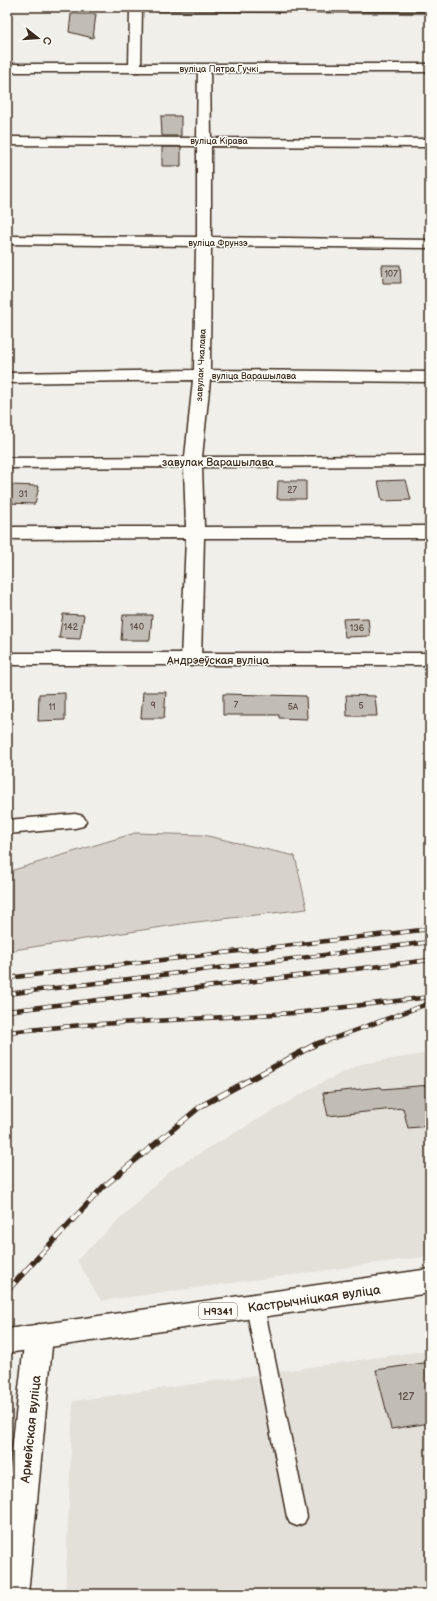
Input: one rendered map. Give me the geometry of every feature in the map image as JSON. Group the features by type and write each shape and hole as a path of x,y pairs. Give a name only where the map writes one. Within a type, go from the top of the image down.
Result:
{"street":[{"path":"135,68 136,7"},
{"name":"вуліца Пятра Гучкі","path":"7,68 430,68"},
{"name":"завулак Чкалава","path":"191,660 195,533 193,462 202,375 205,141 204,69"},
{"name":"вуліца Кірава","path":"7,141 430,143"},
{"name":"вуліца Фрунзэ","path":"7,240 430,244"},
{"name":"вуліца Варашылава","path":"7,378 202,375 430,377"},
{"name":"завулак Варашылава","path":"7,463 430,461"},
{"path":"7,533 430,532"},
{"name":"Андрэеўская вуліца","path":"7,659 430,659"},
{"path":"7,827 75,821"},
{"name":"Кастрычніцкая вуліца","path":"7,1341 430,1281"},
{"name":"Армейская вуліца","path":"12,1594 39,1336"}],"lane":[{"path":"255,1306 297,1517"}],"shaded area":[{"path":"135,833 203,835 295,856 307,909 188,923 7,951 7,872"},
{"path":"430,1053 430,1256 101,1301 77,1260 171,1170 319,1084 361,1064"},
{"path":"430,1350 430,1594 65,1594 73,1401"}],"building":[{"path":"71,14 96,14 93,38 69,32"},
{"path":"161,116 181,116 181,136 162,136"},
{"path":"162,147 181,147 181,166 162,166"},
{"path":"382,265 400,265 401,283 383,283"},
{"path":"406,480 411,500 382,501 378,481"},
{"path":"278,481 306,481 306,499 277,499"},
{"path":"11,485 39,486 35,504 7,503"},
{"path":"63,614 84,615 80,639 59,638"},
{"path":"123,615 152,615 150,640 121,640"},
{"path":"368,618 370,636 345,637 343,619"},
{"path":"143,692 166,692 164,718 141,718"},
{"path":"65,693 65,720 38,721 39,694"},
{"path":"223,694 306,696 307,719 279,718 279,715 223,715"},
{"path":"346,695 375,696 377,716 347,716"},
{"path":"430,1085 430,1126 408,1128 403,1108 328,1116 323,1093 381,1087 382,1089"},
{"path":"430,1362 430,1423 391,1429 376,1370"}],"waterway":[{"path":"156,10 430,12"}],"railway":[{"path":"7,978 430,929"},
{"path":"7,994 430,942"},
{"path":"7,1011 430,960"},
{"path":"7,1032 82,1025 295,1013 430,997"},
{"path":"326,1041 430,1003"},
{"path":"7,1291 103,1187 201,1106 316,1044 328,1040"}]}
